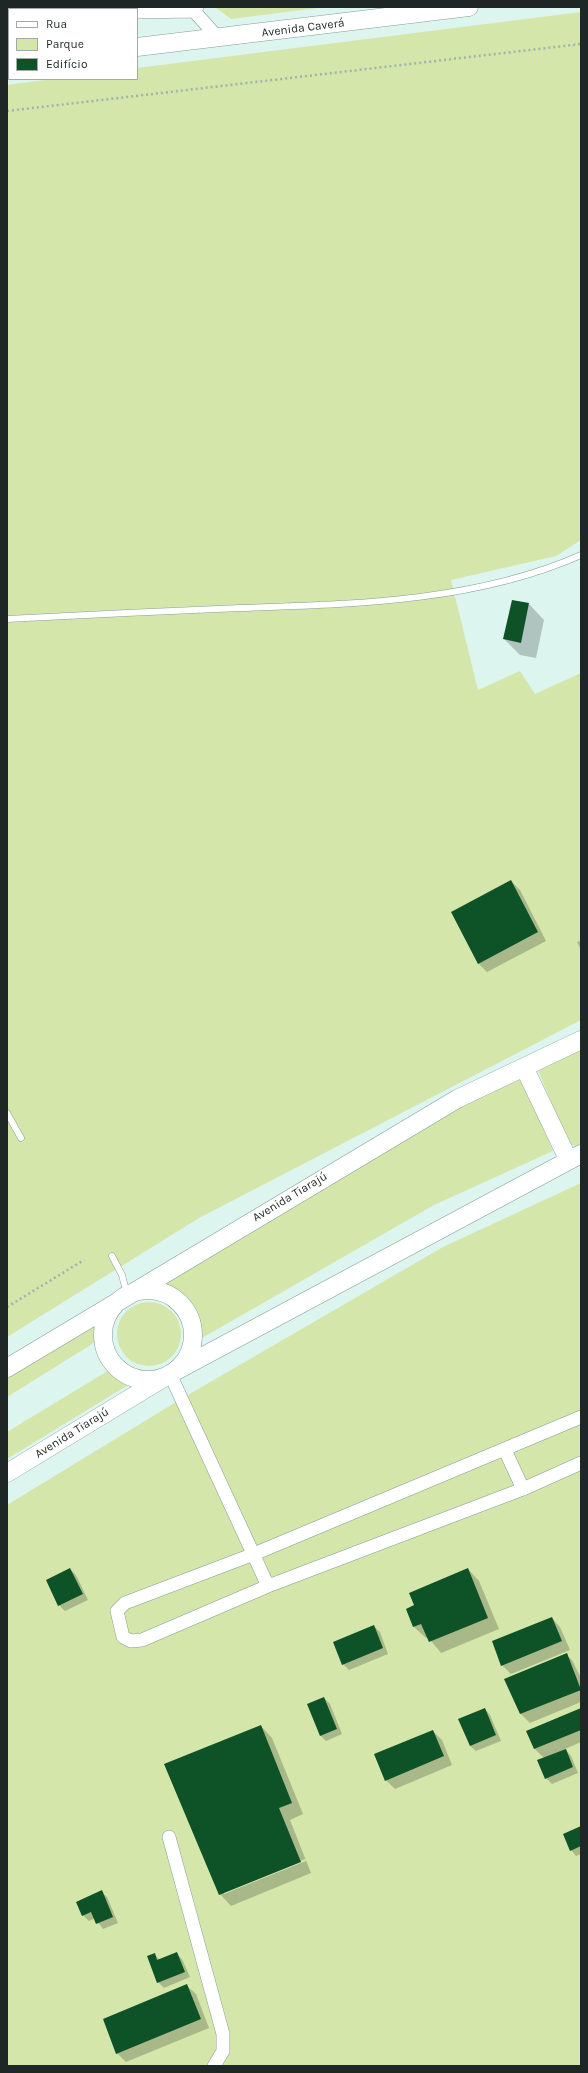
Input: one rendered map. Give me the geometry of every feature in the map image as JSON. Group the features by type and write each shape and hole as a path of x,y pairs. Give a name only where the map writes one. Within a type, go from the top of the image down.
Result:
{"main road":[{"name":"Avenida Caverá","path":"138,47 218,38 413,10 469,7"},
{"name":"Avenida Tiarajú","path":"7,1368 457,1099 581,1040"},
{"path":"524,1067 574,1157"},
{"name":"Avenida Tiarajú","path":"7,1473 170,1374 574,1157"},
{"path":"140,1290 155,1290 168,1294 179,1302 188,1313 192,1334 189,1354 180,1366 170,1374 156,1379 141,1379 127,1374 116,1366 107,1354 103,1337 106,1320 114,1305 127,1295 140,1290"}],"street":[{"path":"138,12 193,8 218,38"},
{"path":"170,1374 268,1586"},
{"path":"581,1417 254,1554 125,1603 117,1611 123,1637 131,1641 142,1640 268,1586 523,1489 581,1463"},
{"path":"504,1450 523,1489"},
{"path":"169,1837 223,2034 223,2051 214,2066"}],"lane":[{"path":"7,619 319,605 402,598 464,590 507,581 551,568 581,555"},
{"path":"7,1113 21,1138"},
{"path":"112,1256 122,1275 127,1295"}],"path":[{"path":"7,111 581,44"},
{"path":"7,1307 84,1260"}],"green space":[{"path":"215,7 325,7 231,19"},
{"path":"581,12 581,540 556,556 451,580 478,690 520,671 535,694 581,673 581,1020 199,1218 7,1337 7,85 44,80 138,80 138,68"},
{"path":"581,1046 581,1144 576,1146 567,1143 539,1072 543,1064"},
{"path":"517,1078 525,1083 553,1151 434,1205 195,1342 194,1320 189,1304 177,1292 158,1282 444,1115"},
{"path":"581,1183 581,2066 7,2066 7,1505 181,1399 443,1247"},
{"path":"149,1302 167,1308 175,1316 181,1334 175,1352 167,1360 149,1366 131,1360 123,1352 117,1334 123,1316 131,1308"},
{"path":"101,1317 97,1341 7,1397 7,1374"},
{"path":"111,1369 133,1382 7,1459 7,1432"}],"building":[{"path":"512,600 529,603 521,643 503,639"},
{"path":"511,880 538,932 478,964 451,912"},
{"path":"70,1568 83,1594 58,1606 46,1580"},
{"path":"468,1568 488,1618 429,1642 421,1624 413,1627 406,1609 414,1605 409,1593"},
{"path":"552,1617 562,1641 501,1666 492,1641"},
{"path":"374,1625 383,1648 342,1665 333,1642"},
{"path":"567,1653 581,1690 520,1714 504,1679"},
{"path":"324,1697 337,1729 320,1736 307,1704"},
{"path":"485,1708 496,1735 470,1746 458,1719"},
{"path":"581,1708 581,1730 534,1749 526,1731"},
{"path":"261,1725 292,1803 279,1808 301,1862 219,1895 164,1764"},
{"path":"433,1730 444,1756 385,1781 374,1754"},
{"path":"566,1749 573,1767 545,1779 537,1760"},
{"path":"581,1826 581,1846 570,1851 563,1834"},
{"path":"102,1890 113,1917 96,1924 91,1912 82,1916 76,1902"},
{"path":"177,1952 185,1972 157,1983 147,1956 155,1953 157,1960"},
{"path":"187,1984 201,2019 116,2054 103,2019"}]}
